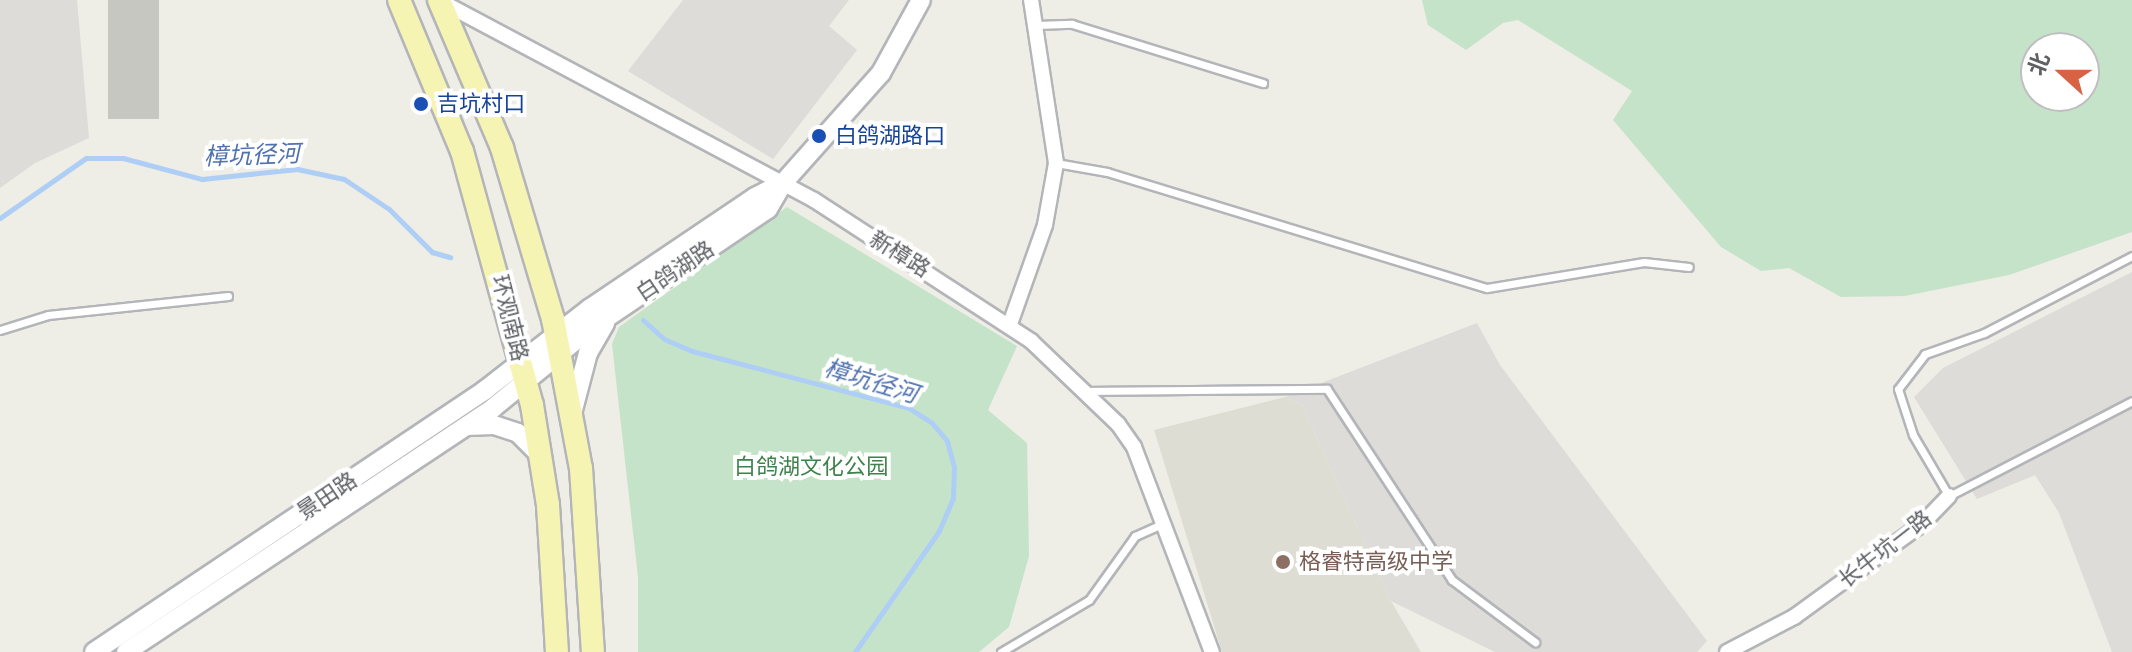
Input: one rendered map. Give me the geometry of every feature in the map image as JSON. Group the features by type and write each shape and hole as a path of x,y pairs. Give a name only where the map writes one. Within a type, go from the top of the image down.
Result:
{"main road":[{"name":"环观南路","path":"399,0 462,151 523,372 541,456 557,652"},
{"name":"环观南路","path":"439,0 502,148 558,344 573,413 586,510 593,652"}],"street":[{"name":"新樟路","path":"439,0 783,183 1010,324 1083,391 1134,447 1212,652"},
{"name":"白鸽湖路","path":"558,344 613,314 768,209 783,183 858,103 901,41 921,0"},
{"path":"1010,324 1045,225 1056,163 1031,0"},
{"name":"白鸽湖路","path":"558,344 755,197 783,183"},
{"path":"573,413 588,353 613,314"},
{"name":"景田路","path":"126,652 464,426 558,344"},
{"name":"景田路","path":"94,652 523,372"},
{"path":"464,426 494,425 518,433 541,456"},
{"name":"长牛坑一路","path":"1727,652 1794,617 1922,524 1949,496"}],"lane":[{"path":"1036,25 1072,24 1263,83"},
{"path":"1056,163 1107,172 1487,288 1644,262 1689,267"},
{"name":"长牛坑一路","path":"1949,496 1913,435 1898,389 1909,368 1925,354 1984,333 2132,256"},
{"path":"0,330 73,312 228,296"},
{"path":"1083,391 1327,389 1452,580 1535,642"},
{"path":"1949,496 2132,401"},
{"path":"1001,652 1089,600 1135,536 1164,523"}],"shaded area":[{"path":"0,0 77,0 89,138 35,163 0,188"},
{"path":"683,0 849,0 829,26 857,50 773,159 628,71"},
{"path":"2132,272 2132,652 2112,652 2059,513 2035,475 1977,499 1914,397 1943,368"},
{"path":"1477,323 1500,365 1707,641 1697,652 1495,652 1391,601 1302,405 1285,397"},
{"name":"格睿特高级中学","path":"1285,397 1302,405 1391,601 1421,652 1222,652 1154,430"}],"green space":[{"path":"1422,0 2132,0 2132,232 2009,275 1905,296 1841,297 1789,268 1761,271 1721,247 1613,120 1632,91 1518,20 1503,23 1466,50 1428,25"},
{"name":"白鸽湖文化公园","path":"787,207 1017,346 988,410 1027,443 1029,556 1009,627 979,652 638,652 638,577 612,344 619,327"}],"building":[{"path":"108,0 159,0 159,119 108,119"}],"waterway":[{"name":"樟坑径河","path":"0,218 86,158 123,158 202,179 297,169 344,179 389,209 432,252 450,257"},
{"name":"樟坑径河","path":"643,320 664,339 692,351 909,408 932,423 947,441 954,467 953,498 939,531 855,652"}],"place":[{"name":"吉坑村口","path":"421,104"},
{"name":"白鸽湖路口","path":"819,136"},
{"name":"格睿特高级中学","path":"1283,562"}]}
